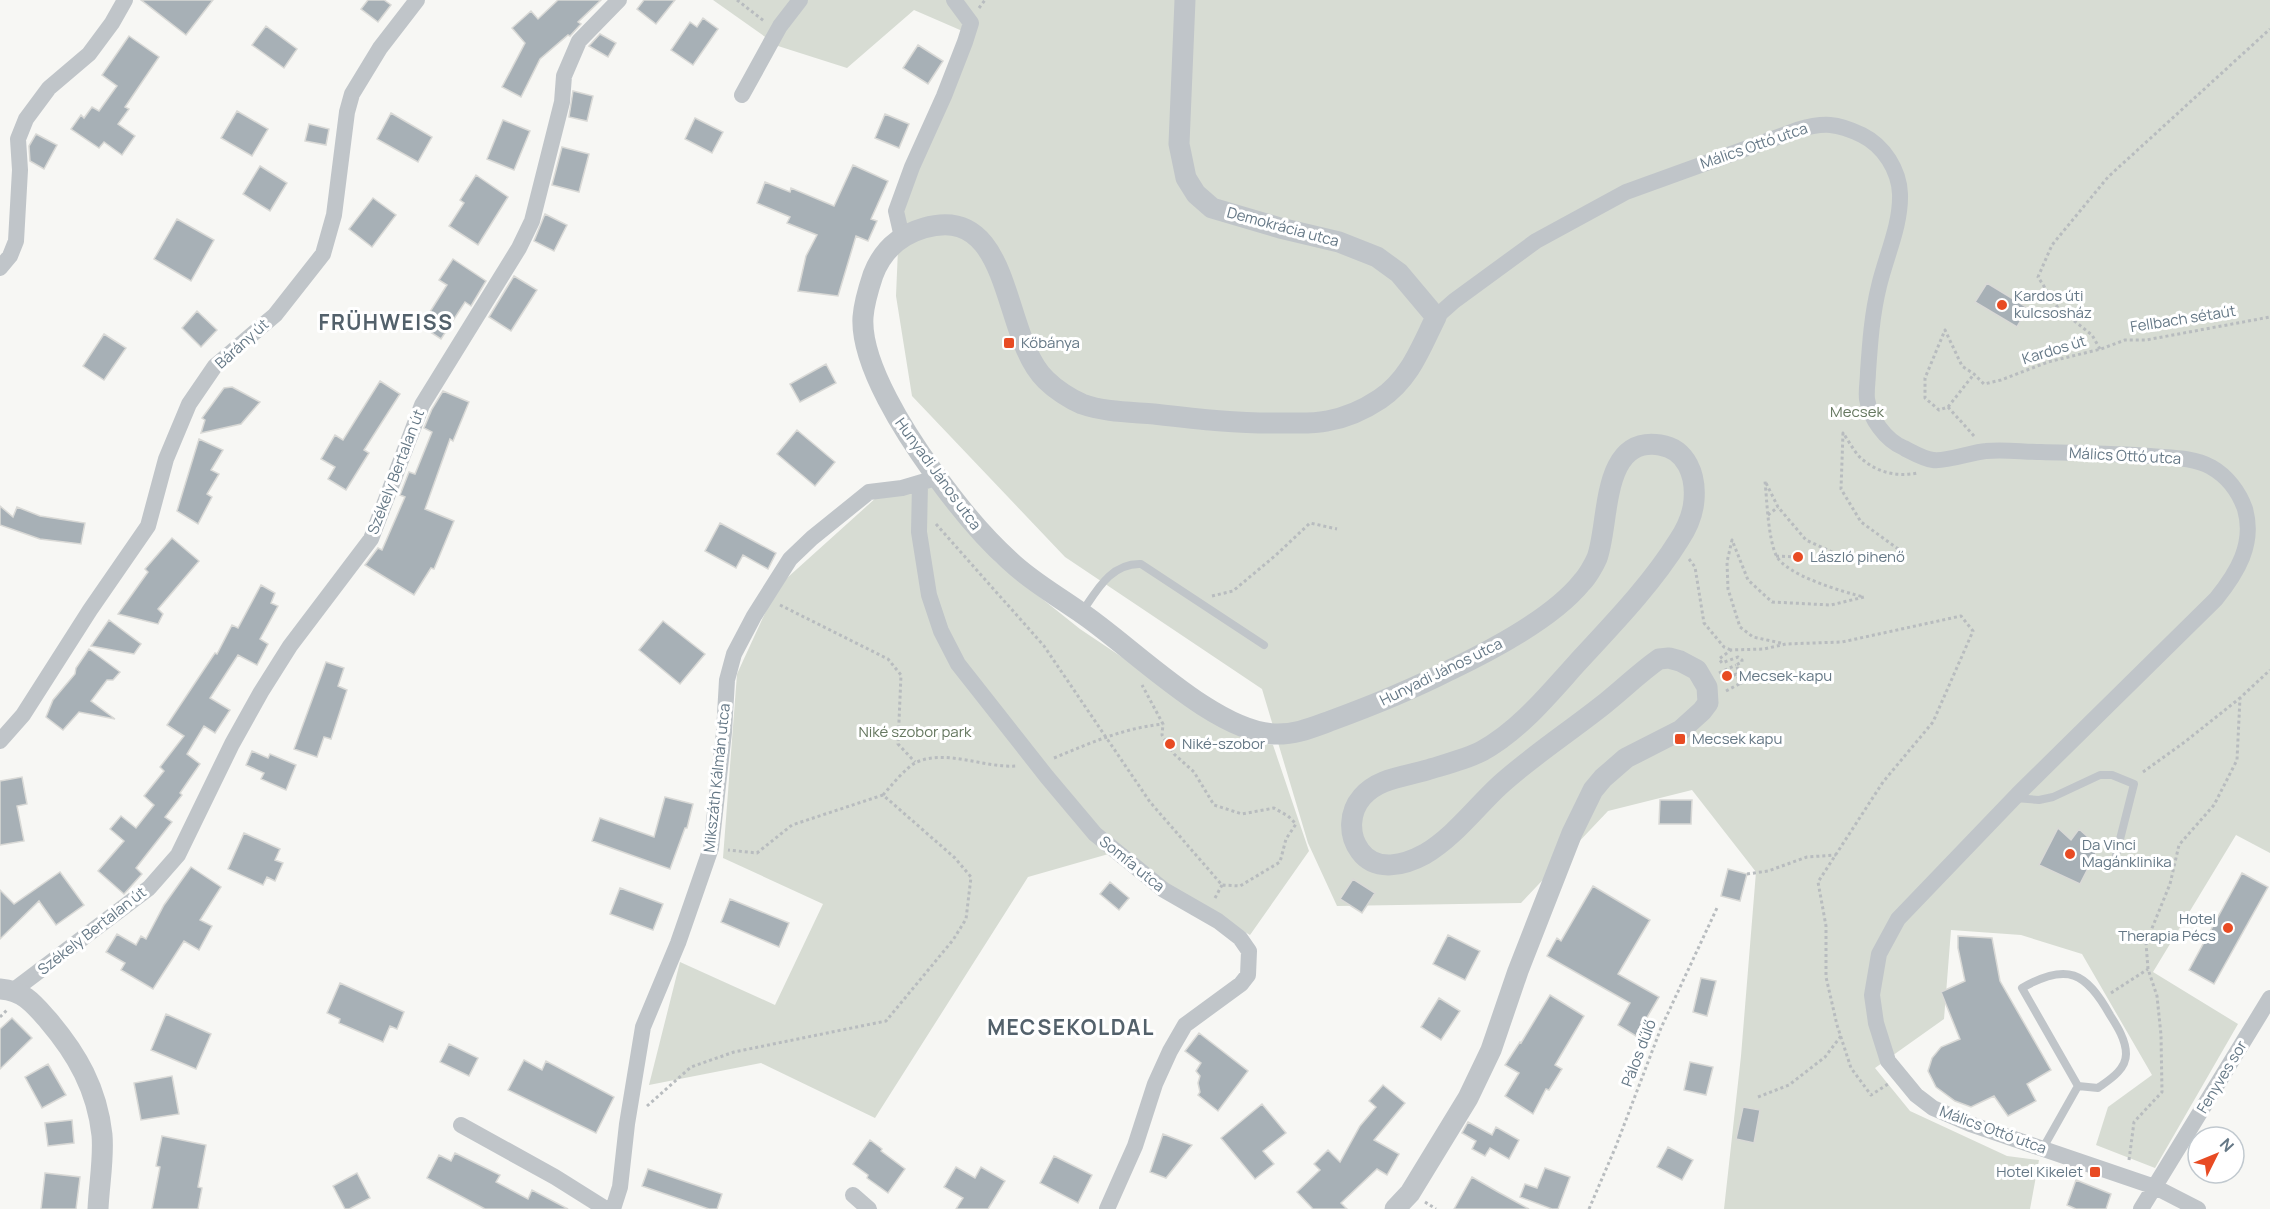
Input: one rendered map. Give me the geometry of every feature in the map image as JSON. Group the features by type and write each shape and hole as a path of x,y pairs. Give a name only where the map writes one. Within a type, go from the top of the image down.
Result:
{"street":[{"path":"0,268 10,256 16,242 20,170 18,139 26,119 49,88 89,54 112,23 124,0"},
{"name":"Bárány út","path":"0,741 22,715 148,526 166,459 189,404 215,366 275,315 323,254 334,215 347,112 352,94 380,48 417,0"},
{"name":"Székely Bertalan út","path":"5,994 149,888 178,855 226,755 261,692 290,646 371,539 422,405 519,248 532,221 562,102 564,76 579,41 619,0"},
{"path":"742,95 777,31 800,0"},
{"path":"902,237 896,211 912,167 944,96 965,42 970,22 954,0"},
{"name":"Demokrácia utca","path":"1185,0 1179,144 1186,178 1196,194 1212,208 1339,242 1377,257 1399,273 1437,316"},
{"name":"Málics Ottó utca","path":"1437,316 1536,241 1626,192 1815,124 1835,124 1868,138 1879,147 1889,159 1897,175 1900,194 1898,217 1879,286 1872,322 1867,399 1875,421 1887,436 1900,447 1933,460 1987,450 2125,454 2193,461 2209,466 2226,478 2236,491 2247,518 2246,550 2230,582 2216,599 2015,798 1898,919 1879,954 1872,994 1876,1023 1888,1061 1916,1095 1933,1108 1970,1124 2155,1187 2198,1209"},
{"name":"Hunyadi János utca","path":"1395,1209 1410,1193 1468,1098 1491,1050 1518,971 1572,833 1593,790 1626,758 1680,730 1694,719 1708,703 1707,687 1697,670 1688,664 1669,658 1659,659 1502,784 1461,824 1423,856 1393,866 1367,859 1354,841 1351,828 1352,812 1362,797 1377,784 1425,771 1480,752 1520,723 1640,595 1678,542 1694,510 1693,478 1683,456 1670,447 1659,444 1634,449 1623,458 1612,480 1598,555 1587,576 1558,606 1510,638 1450,671 1355,712 1287,735 1258,733 1205,707 1082,613 1050,593 1015,566 928,481 896,417 868,353 862,323 874,271 885,252 902,237 927,227 941,225 967,230 978,236 991,253 1025,351 1034,367 1047,382 1079,403 1105,410 1246,423 1322,423 1376,403 1395,388 1418,358 1437,316"},
{"name":"Somfa utca","path":"928,481 919,506 919,532 929,595 941,631 958,664 1095,834 1164,890 1218,921 1240,938 1249,951 1248,975 1241,984 1185,1026 1170,1051 1155,1084 1135,1146 1107,1209"},
{"name":"Mikszáth Kálmán utca","path":"613,1209 620,1188 627,1124 643,1027 678,943 711,848 724,732 727,680 734,654 765,597 790,559 869,492 928,481"},
{"path":"5,994 34,1004 69,1045 92,1088 102,1136 98,1209"},
{"name":"Fenyves sor","path":"2141,1209 2270,999"},
{"path":"461,1125 606,1209"},
{"path":"853,1195 869,1209"}],"lane":[{"path":"1082,613 1099,587 1111,574 1131,564 1141,564 1264,645"},
{"path":"2015,798 2029,801 2046,799 2100,775 2112,775 2134,784 2116,855"},
{"path":"2068,973 2083,979 2102,1000 2121,1034 2127,1054 2118,1073 2098,1088 2078,1086 2022,988 2042,977 2068,973"},
{"path":"2043,1148 2078,1086"}],"path":[{"path":"737,0 777,31"},
{"name":"Kardos út","path":"1974,374 1984,384 2048,362 2100,349 2092,335 2058,308 2038,277 2052,245 2108,177 2270,29"},
{"name":"Fellbach sétaút","path":"2100,349 2125,340 2146,339 2270,317"},
{"path":"1945,330 1962,366 1974,374 1948,407 1939,410 1925,398 1925,378 1945,330"},
{"path":"1948,407 1987,450"},
{"path":"1899,1077 1871,1095 1851,1068 1826,977 1826,926 1818,882 1883,782 1933,722 1973,631 1961,616 1842,642 1786,644 1770,642 1753,637 1740,627 1728,589 1727,562 1732,540 1748,580 1772,602 1831,605 1864,597 1836,591 1788,569 1776,556 1768,515 1765,481 1778,507 1806,540 1848,559 1880,559 1901,551 1861,522 1841,489 1843,433 1863,460 1889,474 1904,476 1921,472 1933,460"},
{"path":"919,506 1044,646 1150,802 1222,885 1240,886 1280,862 1286,839 1296,824 1274,808 1242,814 1214,805 1194,772 1174,754 1162,735 1163,724 1138,678 1132,651"},
{"path":"1768,515 1778,507"},
{"path":"1196,601 1233,591 1310,523 1337,529"},
{"path":"1678,542 1695,567 1704,623 1724,647 1731,650 1764,649 1786,644"},
{"path":"1776,556 1798,557"},
{"path":"711,848 757,853 792,825 883,795 915,762 898,744 901,675 888,659 765,597"},
{"path":"1711,679 1742,662 1738,657 1722,663 1719,659 1731,650"},
{"path":"1719,684 1736,674 1741,683 1744,682 1736,665"},
{"path":"2143,772 2240,698 2270,670"},
{"path":"2127,1177 2134,1122 2162,1092 2161,1035 2157,996 2148,969 2146,943 2170,884 2179,845 2214,805 2237,760 2240,698"},
{"path":"627,1124 691,1067 734,1052 886,1020 952,940 966,919 971,877 955,858 883,795"},
{"path":"1747,874 1768,871 1807,857 1836,855"},
{"path":"1215,898 1222,885"},
{"name":"Pálos dűlő","path":"1589,1209 1616,1146 1661,1028 1717,908"},
{"path":"2102,1000 2148,969"},
{"path":"1758,1097 1789,1085 1826,1057 1841,1036"}],"green space":[{"name":"Mecsek","path":"713,0 2270,0 2270,853 2236,835 2153,972 2238,1024 2155,1168 2096,1145 2108,1107 2152,1075 2082,954 2021,935 1951,930 1944,1019 1875,1068 1910,1111 2007,1156 2039,1160 2030,1209 1724,1209 1741,1056 1756,872 1692,790 1608,811 1521,903 1337,906 1308,843 1262,689 1065,557 912,396 896,296 900,202 967,33 914,10 847,68 778,46"},
{"name":"Niké szobor park","path":"932,485 996,562 1080,629 1247,741 1273,745 1309,851 1250,935 1112,853 1028,877 875,1118 761,1063 649,1085 680,962 775,1005 823,904 723,858 737,674 777,587 878,496"}],"building":[{"path":"141,0 213,0 186,35"},
{"path":"368,0 384,0 391,5 378,22 361,9"},
{"path":"558,0 601,0 578,22 581,24 570,36 568,35 540,59 521,97 502,87 525,43 512,28 531,11 538,19"},
{"path":"644,0 675,0 656,24 637,9"},
{"path":"703,18 718,29 693,65 671,50 690,22 697,27"},
{"path":"266,26 297,49 284,68 252,45"},
{"path":"600,34 616,43 608,57 589,46"},
{"path":"129,36 159,57 125,107 129,109 118,124 135,136 122,155 104,142 99,148 71,129 81,115 84,118 92,107 99,111 117,86 102,75"},
{"path":"918,45 943,61 928,84 903,68"},
{"path":"573,91 593,96 587,121 569,117"},
{"path":"237,111 268,129 252,156 221,138"},
{"path":"391,113 432,137 418,162 377,139"},
{"path":"885,114 909,124 899,148 875,138"},
{"path":"695,118 723,132 712,153 685,139"},
{"path":"503,120 530,131 514,170 487,159"},
{"path":"309,124 329,129 326,145 305,141"},
{"path":"36,134 57,145 44,169 30,161 29,146"},
{"path":"562,147 589,154 579,192 552,185"},
{"path":"853,165 888,181 871,219 877,221 868,241 856,236 838,296 798,291 806,256 817,235 787,223 790,217 757,203 765,182 790,192 791,188 834,206"},
{"path":"260,166 287,183 270,211 243,194"},
{"path":"476,175 508,197 478,245 449,226 464,203 460,200"},
{"path":"373,198 396,215 372,247 349,229"},
{"path":"545,214 567,225 554,251 534,241"},
{"path":"177,219 214,240 191,281 154,259"},
{"path":"453,259 486,281 471,306 465,302 441,339 421,326 447,285 439,280"},
{"path":"514,276 537,290 511,331 489,317"},
{"name":"Kardos úti kulcsosház","path":"1987,283 2028,308 2017,327 1975,302"},
{"path":"197,311 217,330 201,347 182,328"},
{"path":"104,334 126,348 104,380 83,366"},
{"path":"826,364 836,383 800,402 790,384"},
{"path":"380,381 400,394 364,450 369,453 346,490 328,479 335,467 321,459 335,435 343,440"},
{"path":"232,387 260,402 241,424 201,433 205,420 202,418 224,388"},
{"path":"443,391 469,402 453,441 450,439 425,509 454,521 434,569 431,568 414,595 365,565 378,548 382,550 405,497 400,495 409,472 415,474 432,432 424,428"},
{"path":"797,430 835,462 815,486 777,454"},
{"path":"199,439 223,450 211,470 219,474 207,494 212,497 198,524 177,511"},
{"path":"0,506 13,517 17,507 40,516 85,523 81,544 40,539 0,525"},
{"path":"720,523 776,553 768,569 743,555 736,568 705,551"},
{"path":"172,538 199,561 158,609 163,614 158,624 118,614 148,572 145,569"},
{"path":"261,585 275,593 271,603 278,606 260,639 268,644 257,665 238,655 210,698 230,710 215,733 204,726 187,754 200,764 180,793 182,795 165,817 172,822 136,868 142,874 124,894 98,871 124,841 110,829 121,816 136,828 154,805 144,796 164,771 160,767 184,736 167,725 215,653 217,654 232,625 238,628"},
{"path":"109,620 141,644 134,654 91,646"},
{"path":"663,621 705,654 680,684 639,650"},
{"path":"89,649 120,672 113,680 107,680 91,701 115,719 79,712 63,730 46,717 53,700 75,674 76,668"},
{"path":"326,662 344,668 338,686 347,690 331,739 324,737 317,757 294,749"},
{"path":"252,751 268,758 270,754 296,765 286,790 261,779 264,773 246,765"},
{"path":"22,777 27,804 17,806 24,841 0,845 0,781"},
{"path":"665,797 693,804 687,828 685,828 670,869 592,841 600,818 654,837"},
{"path":"1660,800 1692,800 1691,824 1659,824"},
{"name":"Da Vinci Magánklinika","path":"2058,828 2071,840 2079,829 2099,847 2080,884 2039,865"},
{"path":"244,833 280,849 275,860 283,863 275,881 267,877 263,885 228,869"},
{"path":"191,867 221,887 200,920 212,926 199,950 184,941 153,989 121,970 125,963 106,952 117,934 136,945 141,936 146,939 164,905"},
{"path":"1728,869 1747,874 1740,901 1721,896"},
{"path":"60,872 84,905 56,925 39,901 0,939 0,890 14,904"},
{"name":"Hotel Therapia Pécs","path":"2242,873 2268,887 2214,984 2189,970"},
{"path":"1353,879 1375,893 1362,913 1340,899"},
{"path":"1110,882 1129,898 1119,910 1100,894"},
{"path":"1593,886 1650,920 1618,974 1659,997 1636,1036 1618,1025 1630,1003 1547,956 1557,938 1561,941"},
{"path":"620,888 663,904 653,930 610,914"},
{"path":"730,899 789,923 779,947 721,922"},
{"path":"1448,935 1480,951 1465,980 1433,964"},
{"path":"1958,936 1992,938 2000,981 2051,1070 2027,1084 2036,1101 2008,1116 1994,1096 1971,1107 1955,1101 1936,1087 1928,1071 1932,1058 1941,1047 1960,1039 1941,992 1965,981 1958,948"},
{"path":"1701,978 1716,981 1707,1016 1693,1012"},
{"path":"340,983 404,1012 397,1029 390,1026 383,1042 339,1023 340,1019 327,1013"},
{"path":"1550,995 1584,1016 1555,1065 1562,1069 1549,1090 1546,1089 1533,1114 1505,1096 1519,1073 1505,1065"},
{"path":"1439,998 1460,1011 1441,1040 1421,1027"},
{"path":"166,1014 211,1034 196,1069 151,1050"},
{"path":"12,1018 32,1038 0,1069 0,1029"},
{"path":"1199,1033 1248,1071 1218,1111 1198,1095 1200,1076 1196,1071 1201,1063 1185,1051"},
{"path":"449,1044 478,1058 469,1076 440,1062"},
{"path":"524,1060 542,1070 546,1061 614,1097 596,1133 508,1090"},
{"path":"1690,1062 1713,1067 1706,1095 1684,1090"},
{"path":"48,1064 66,1095 42,1108 25,1077"},
{"path":"172,1076 179,1114 141,1120 134,1083"},
{"path":"1383,1085 1405,1103 1374,1140 1399,1154 1387,1175 1377,1169 1341,1203 1347,1209 1313,1209 1297,1192 1320,1170 1314,1164 1328,1150 1340,1162 1360,1126 1376,1107 1369,1101"},
{"path":"1262,1104 1286,1133 1263,1151 1274,1164 1255,1179 1221,1138"},
{"path":"1743,1107 1760,1110 1754,1143 1736,1139"},
{"path":"72,1120 74,1143 48,1146 45,1123"},
{"path":"1468,1122 1492,1135 1496,1127 1519,1140 1509,1159 1490,1148 1485,1156 1472,1149 1476,1141 1462,1133"},
{"path":"1163,1134 1192,1145 1166,1178 1150,1172"},
{"path":"162,1136 206,1145 198,1187 202,1188 198,1209 152,1209 160,1167 156,1166"},
{"path":"870,1140 905,1169 888,1193 867,1178 868,1175 853,1164"},
{"path":"1668,1147 1693,1160 1682,1180 1657,1167"},
{"path":"455,1153 500,1175 496,1182 528,1199 532,1190 568,1209 485,1209 427,1178 439,1155 451,1161"},
{"path":"1054,1156 1092,1175 1078,1203 1040,1183"},
{"path":"956,1167 975,1178 981,1167 1005,1181 988,1209 956,1209 963,1198 944,1187"},
{"path":"1545,1168 1570,1177 1558,1209 1552,1209 1520,1197 1525,1184 1537,1188"},
{"path":"648,1169 722,1194 717,1209 709,1209 642,1186"},
{"path":"45,1173 80,1177 76,1209 41,1209"},
{"path":"357,1173 370,1198 345,1209 333,1186"},
{"path":"1472,1177 1498,1192 1529,1209 1454,1209"},
{"path":"2076,1180 2111,1194 2106,1209 2076,1209 2067,1205"}],"place":[{"name":"Kardos úti kulcsosház","path":"2002,305"},
{"name":"Kőbánya","path":"1009,343"},
{"name":"László pihenő","path":"1798,557"},
{"name":"Mecsek-kapu","path":"1727,676"},
{"name":"Mecsek kapu","path":"1680,739"},
{"name":"Niké-szobor","path":"1170,744"},
{"name":"Da Vinci Magánklinika","path":"2070,854"},
{"name":"Hotel Therapia Pécs","path":"2228,928"},
{"name":"Hotel Kikelet","path":"2095,1172"}],"district":[{"name":"FRÜHWEISS","path":"386,323"},
{"name":"MECSEKOLDAL","path":"1071,1028"}]}
